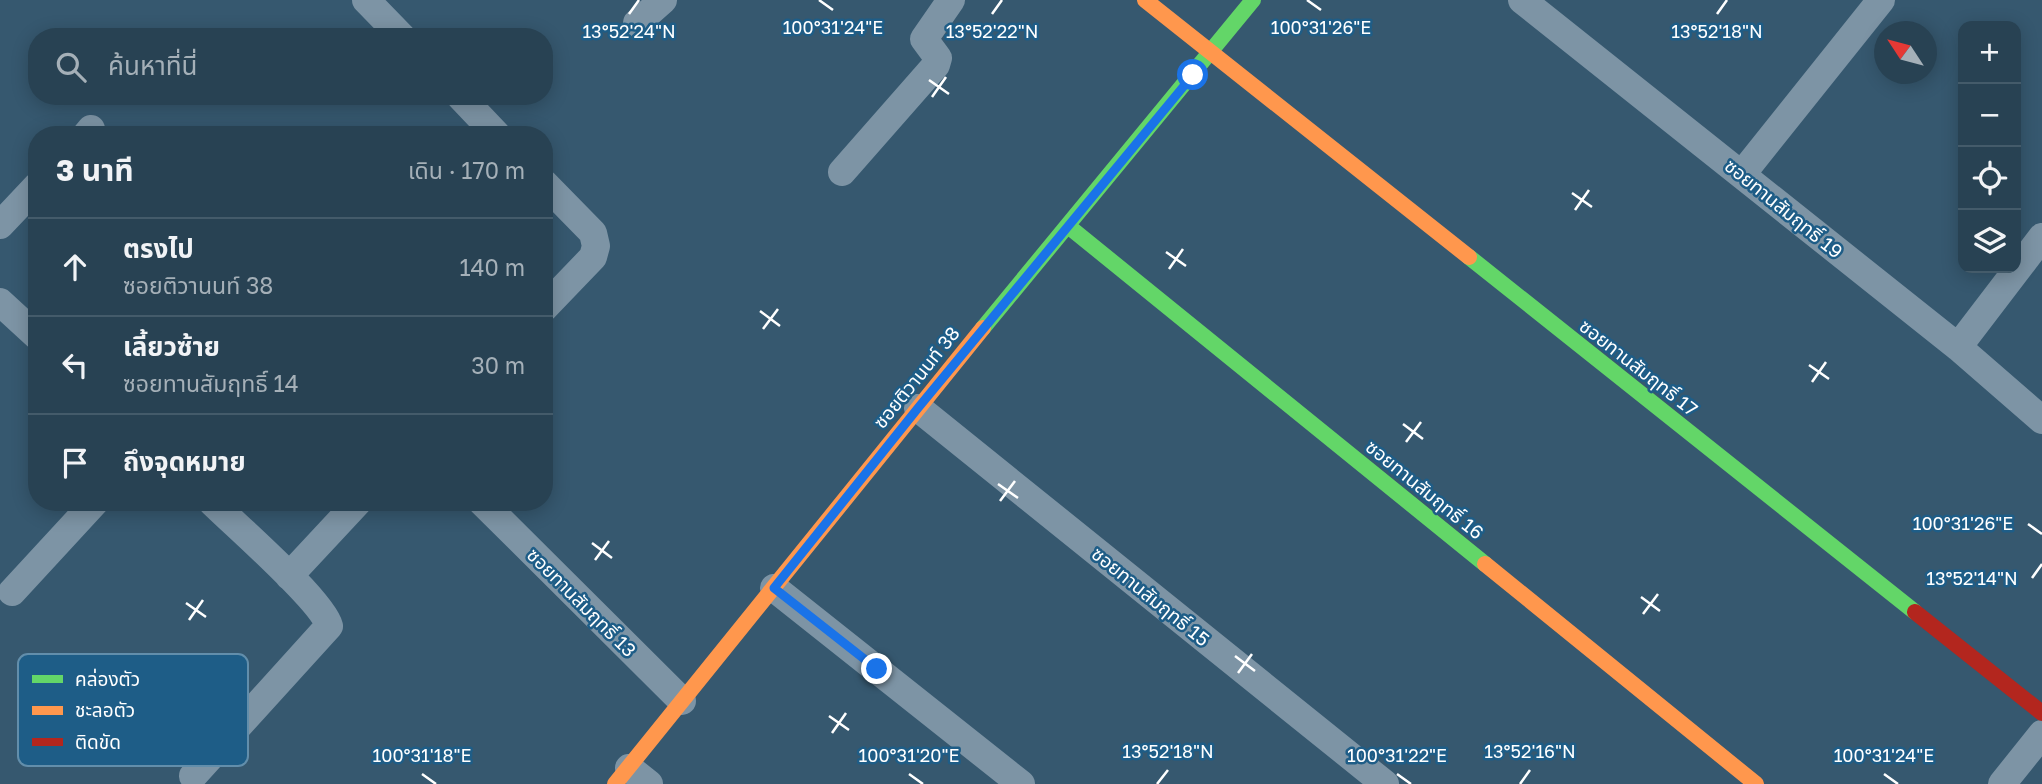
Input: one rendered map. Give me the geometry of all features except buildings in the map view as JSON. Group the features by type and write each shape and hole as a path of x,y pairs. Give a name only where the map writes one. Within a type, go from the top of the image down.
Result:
{"street":[{"path":"366,0 393,28"},
{"path":"637,23 663,0"},
{"path":"842,172 936,65 938,58 924,39 951,0"},
{"name":"ซอยทานสัมฤทธิ์ 17","path":"1145,0 2042,713"},
{"name":"ซอยติวานนท์ 38","path":"631,779 682,701 1253,0"},
{"path":"1742,174 1881,0"},
{"name":"ซอยทานสัมฤทธิ์ 19","path":"1537,5 1958,347 2042,420"},
{"path":"469,105 489,126"},
{"path":"553,192 593,233 596,246 593,257 553,299"},
{"path":"0,225 28,195"},
{"name":"ซอยทานสัมฤทธิ์ 16","path":"1068,226 1756,784"},
{"path":"1958,347 2042,237"},
{"path":"0,302 28,328"},
{"name":"ซอยทานสัมฤทธิ์ 15","path":"918,408 1385,784"},
{"path":"12,592 87,511"},
{"path":"221,511 289,576 324,614 329,626 248,715"},
{"path":"289,576 350,511"},
{"name":"ซอยทานสัมฤทธิ์ 13","path":"491,511 682,701"},
{"path":"774,588 1021,784"},
{"path":"2002,784 2042,734"},
{"path":"193,776 202,766"}],"traffic: fast":[{"path":"983,328 1253,0"},
{"path":"1068,226 1485,564"},
{"path":"1469,257 1915,612"}],"traffic: slow":[{"path":"1145,0 1469,257"},
{"path":"615,784 983,328"},
{"path":"1485,564 1756,784"}],"traffic: jam":[{"path":"1915,612 2042,713"}],"route":[{"path":"877,669 774,588 918,408 1193,75"}]}
